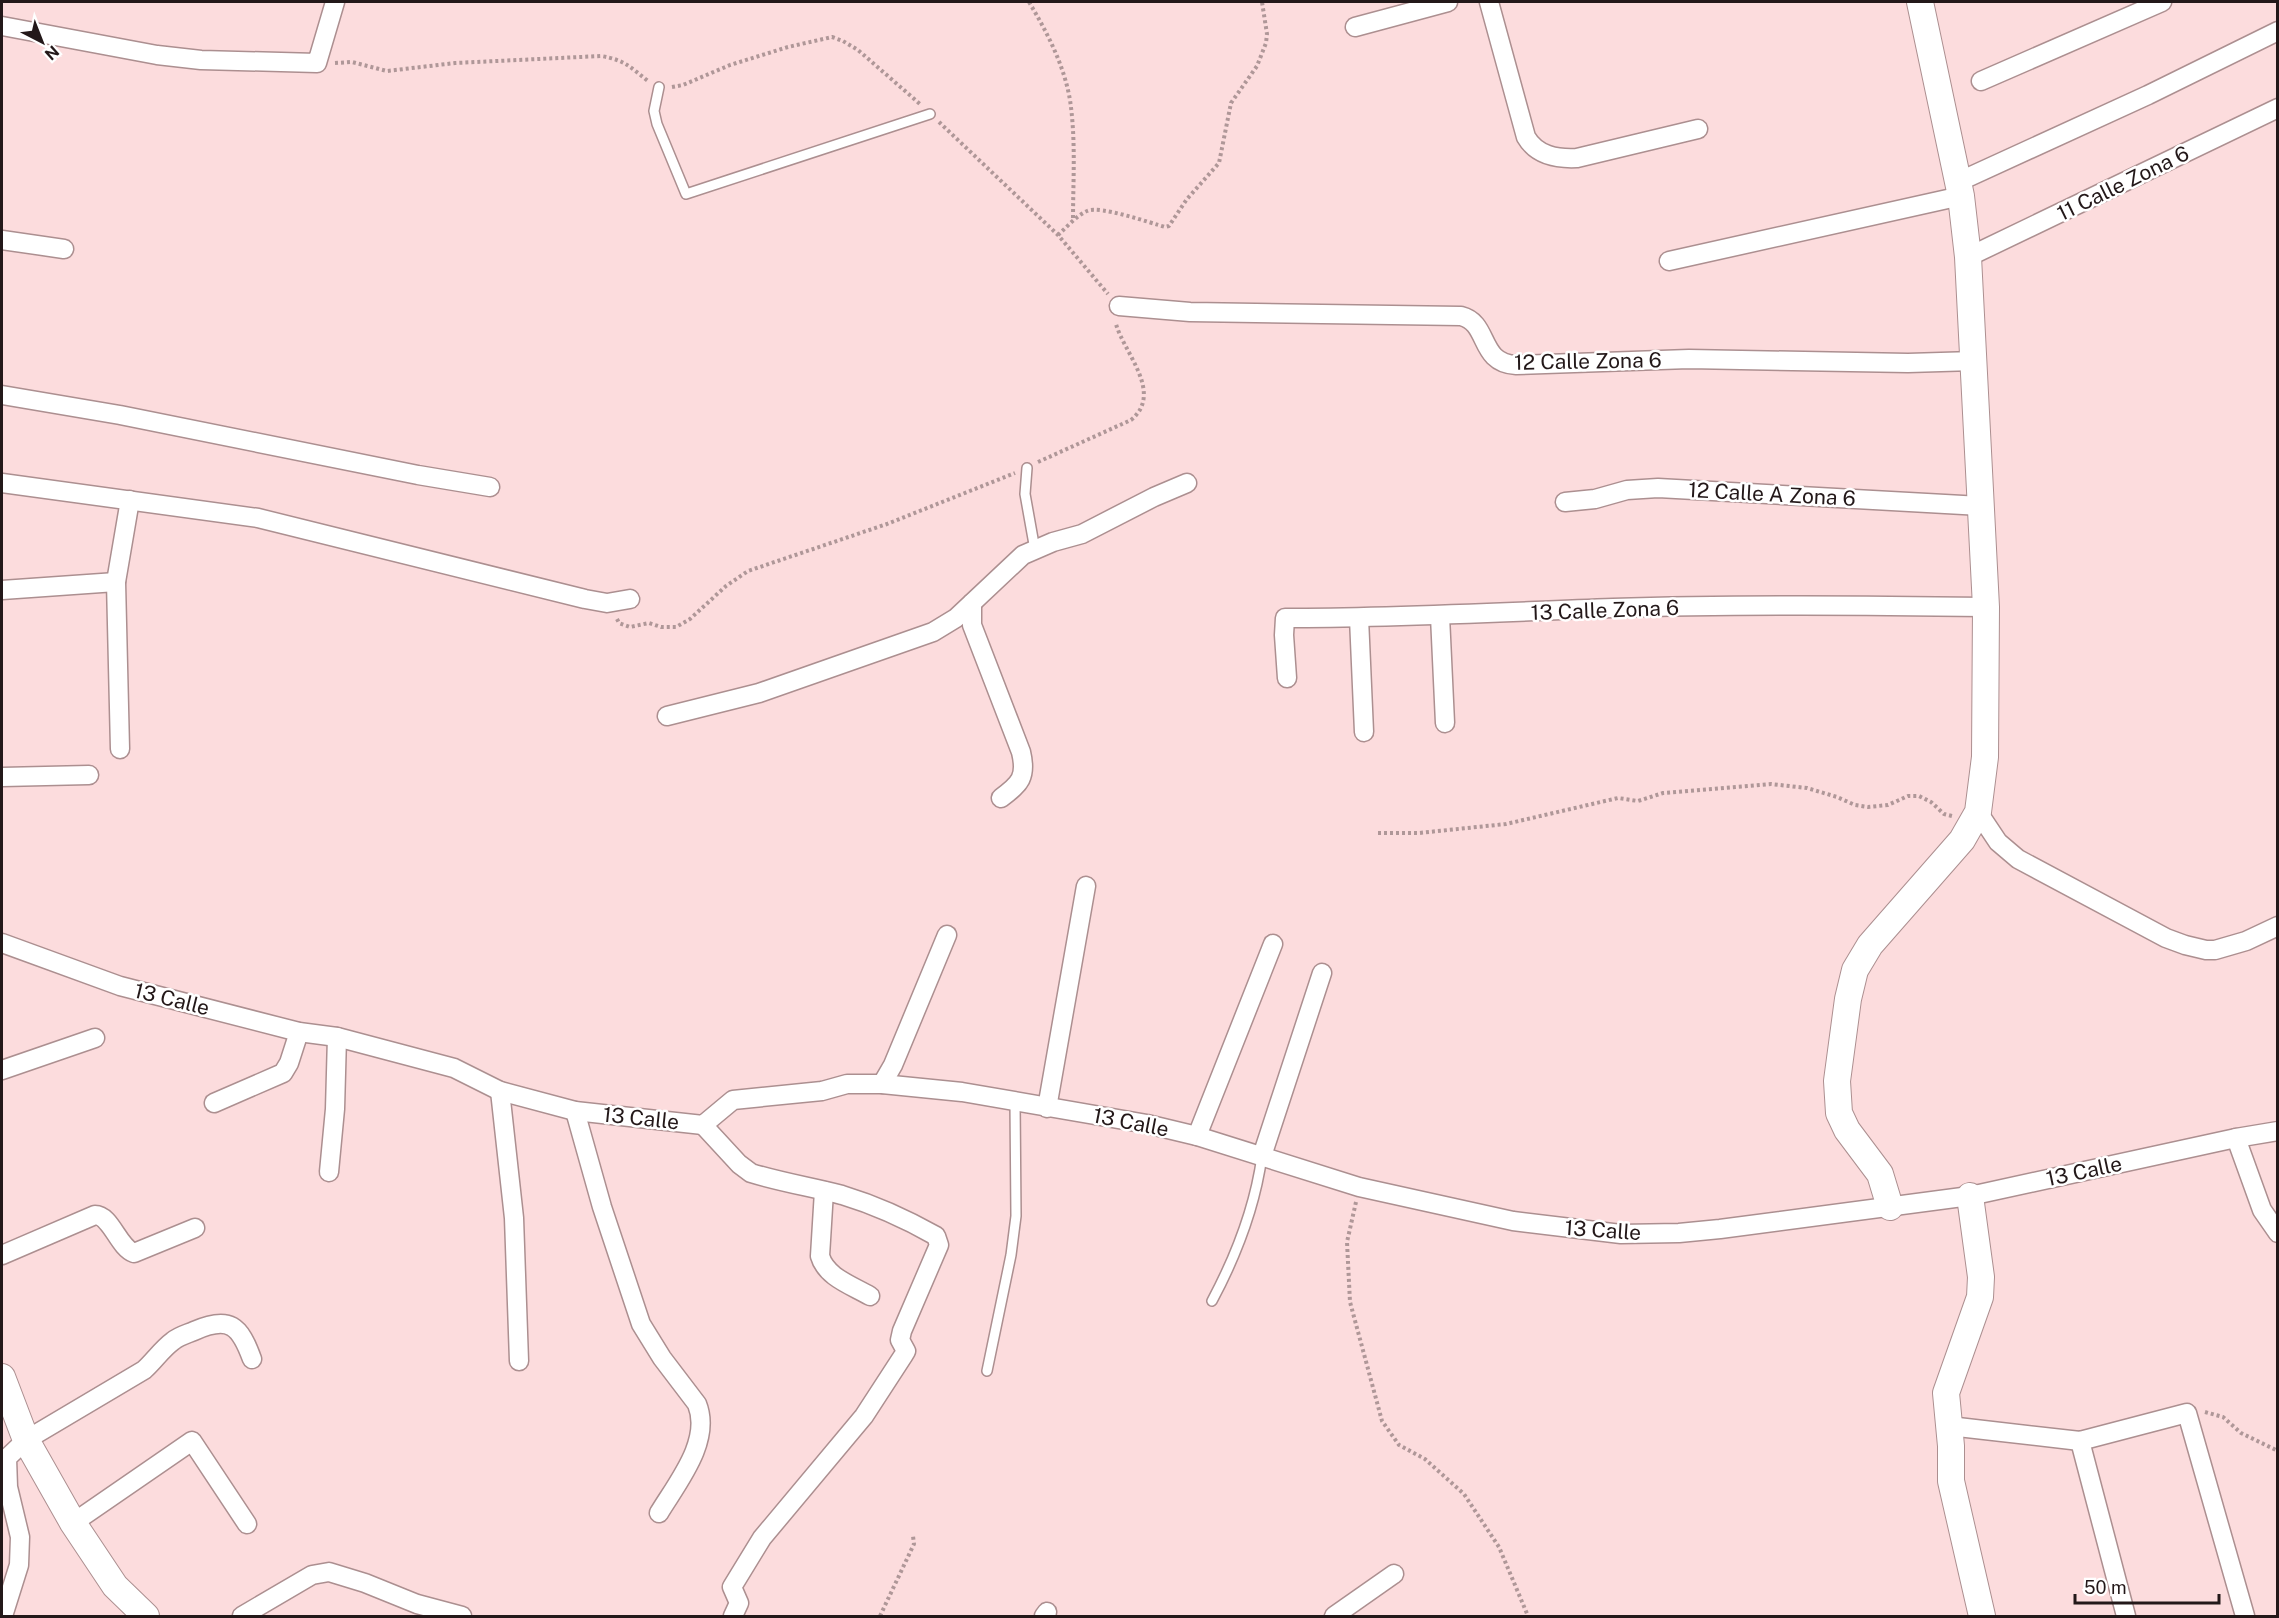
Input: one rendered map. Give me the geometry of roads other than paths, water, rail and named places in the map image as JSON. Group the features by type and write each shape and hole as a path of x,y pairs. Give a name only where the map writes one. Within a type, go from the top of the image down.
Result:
{"street":[{"path":"3,21 179,57 317,63 335,2"},
{"path":"1355,27 1448,2"},
{"path":"1489,2 1526,137 1530,144 1538,150 1555,157 1577,158 1698,129"},
{"path":"1890,1207 1880,1174 1847,1130 1837,1103 1839,1061 1851,983 1855,970 1870,945 1962,840 1978,812 1985,757 1986,607 1968,257 1959,189 1920,2"},
{"path":"1981,81 2162,2"},
{"path":"1668,261 1959,189 2277,31"},
{"name":"11 Calle Zona 6","path":"1968,257 2277,108"},
{"path":"2,240 64,249"},
{"name":"12 Calle Zona 6","path":"1119,306 1190,312 1461,316 1476,324 1484,344 1494,357 1510,365 1700,359 1908,363 1974,361"},
{"path":"2,395 120,415 418,475 490,487"},
{"path":"2,483 258,518 585,599 608,603 630,599"},
{"path":"667,716 759,693 933,632 956,618 1023,555 1053,542 1082,534 1154,497 1187,483"},
{"name":"12 Calle A Zona 6","path":"1565,502 1595,499 1627,490 1658,488 1981,506"},
{"path":"120,749 116,582 130,500"},
{"path":"2,590 116,582"},
{"path":"972,603 972,625 1024,764 1019,783 1001,798"},
{"name":"13 Calle Zona 6","path":"1287,678 1285,618 1440,616 1612,608 1788,604 1986,607"},
{"path":"1440,616 1445,723"},
{"path":"1359,618 1365,732"},
{"path":"2,777 89,775"},
{"path":"1978,812 1998,842 2018,860 2166,938 2206,950 2215,950 2246,941 2277,926"},
{"path":"1047,1108 1086,886"},
{"path":"882,1084 893,1065 947,935"},
{"name":"13 Calle","path":"2,943 120,986 299,1032 337,1037 454,1068 500,1091 575,1111 703,1125 733,1101 822,1091 847,1084 882,1084 962,1092 1098,1115 1197,1136 1359,1187 1513,1221 1621,1234 1679,1233 1720,1229 1970,1196 2277,1131"},
{"path":"1197,1136 1273,944"},
{"path":"1262,1156 1322,973"},
{"path":"214,1103 283,1073 290,1063 299,1032"},
{"path":"329,1172 335,1109 337,1037"},
{"path":"2,1070 95,1038"},
{"path":"500,1091 514,1218 519,1361"},
{"path":"575,1111 602,1207 640,1324 662,1358 698,1404 701,1413 697,1447 659,1513"},
{"path":"703,1125 739,1164 751,1173 874,1206 936,1236 939,1245 902,1331 900,1340 906,1351 864,1416 762,1538 732,1587 740,1603 733,1617"},
{"path":"2236,1138 2262,1210 2277,1233"},
{"path":"824,1191 820,1256 823,1265 832,1275 870,1296"},
{"path":"1970,1196 1981,1278 1980,1297 1946,1393 1951,1481 1982,1617"},
{"path":"2,1255 95,1215 104,1218 125,1246 134,1253 195,1228"},
{"path":"3,1617 20,1565 21,1537 8,1487 7,1458 26,1440 144,1370 171,1342 205,1326 221,1324 237,1329 244,1338 252,1359"},
{"path":"2,1377 26,1440 73,1523 115,1586 146,1617"},
{"path":"1949,1426 2080,1441 2187,1413 2245,1617"},
{"path":"73,1523 192,1440 247,1524"},
{"path":"2080,1441 2126,1617"},
{"path":"242,1617 320,1572 339,1574 417,1604 462,1617"},
{"path":"1334,1617 1395,1574"}],"lane":[{"path":"659,87 654,111 657,124 686,194 930,114"},
{"path":"1027,468 1025,494 1035,550"},
{"path":"987,1371 1009,1266 1016,1216 1015,1102"},
{"path":"1212,1302 1236,1252 1253,1204 1262,1156"}]}
